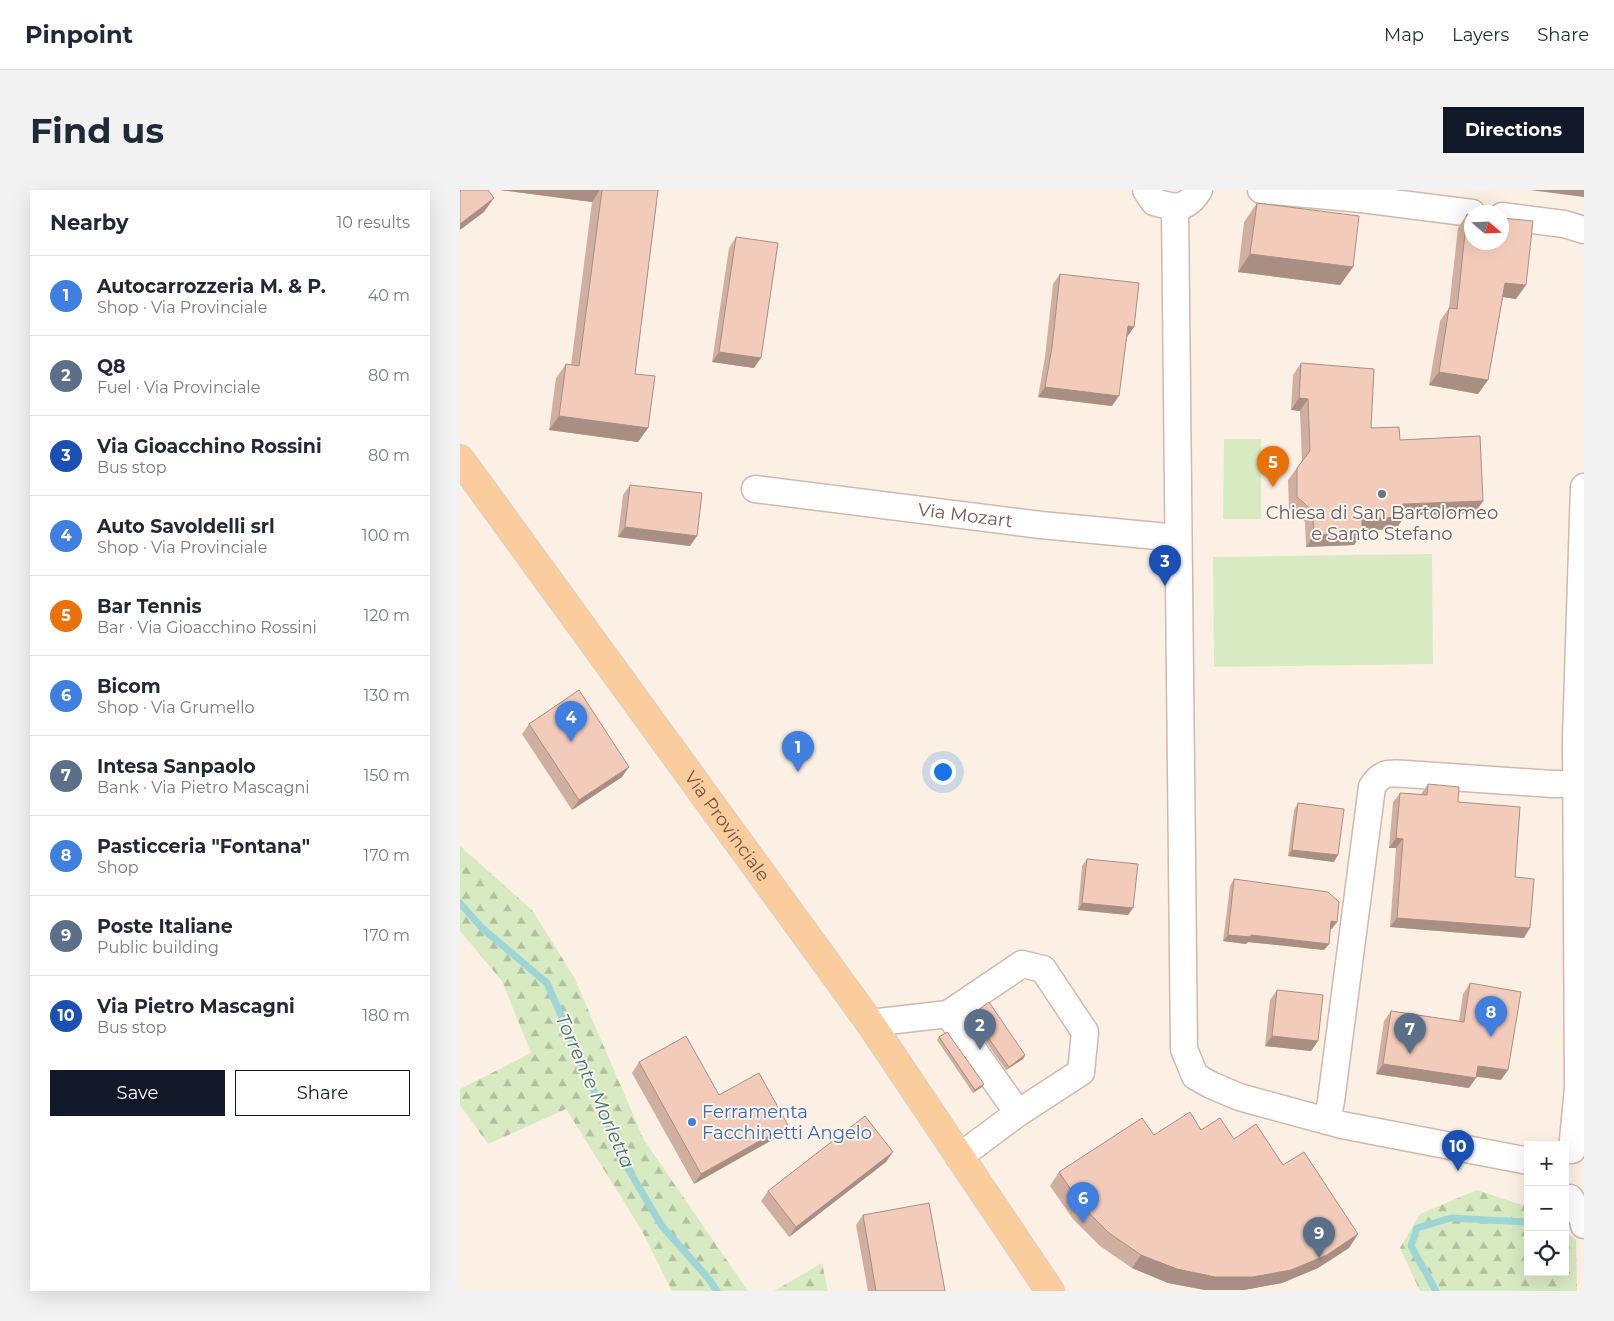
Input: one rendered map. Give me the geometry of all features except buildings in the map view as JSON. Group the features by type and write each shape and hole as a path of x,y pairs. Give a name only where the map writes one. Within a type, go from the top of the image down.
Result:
{"main road":[{"name":"Via Provinciale","path":"460,459 870,1023 986,1199 1050,1291"}],"street":[{"path":"1146,190 1154,202 1175,208 1193,200 1199,190"},
{"path":"1262,190 1363,195 1464,212"},
{"path":"1175,208 1184,1049 1194,1076 1239,1096 1327,1121 1524,1159"},
{"path":"1509,217 1564,224 1584,230"},
{"path":"1584,487 1576,784 1580,829 1576,1177 1584,1225"},
{"name":"Via Mozart","path":"755,489 1041,526 1178,538"},
{"path":"1327,1121 1372,787 1378,778 1388,773 1576,784"},
{"path":"870,1023 948,1014 1022,964 1043,969 1085,1032 1081,1072 1018,1113 959,1157"},
{"path":"948,1014 1018,1113"}],"green space":[{"path":"1224,439 1261,439 1261,519 1223,519"},
{"path":"1432,554 1433,664 1214,667 1213,557"},
{"path":"460,846 532,910 574,977 644,1140 748,1291 672,1291 641,1229 566,1109 488,1144 460,1105 460,1089 531,1053 502,981 460,931"},
{"path":"1477,1190 1524,1206 1524,1276 1569,1276 1569,1234 1576,1240 1577,1291 1420,1291 1400,1248 1420,1214"},
{"path":"822,1263 828,1291 774,1291"}],"waterway":[{"name":"Torrente Morletta","path":"460,903 482,928 547,983 627,1167 662,1226 708,1278 717,1291"},
{"path":"1436,1291 1411,1246 1417,1228 1451,1218 1524,1222"}],"place":[{"name":"Bar Tennis","path":"1273,487"},
{"name":"Chiesa di San Bartolomeo e Santo Stefano","path":"1382,494"},
{"name":"Via Gioacchino Rossini","path":"1165,586"},
{"name":"Auto Savoldelli srl","path":"571,742"},
{"name":"Autocarrozzeria M. & P.","path":"798,772"},
{"name":"Pasticceria \"Fontana\"","path":"1491,1037"},
{"name":"Q8","path":"980,1050"},
{"name":"Intesa Sanpaolo","path":"1410,1054"},
{"name":"Ferramenta Facchinetti Angelo","path":"692,1122"},
{"name":"Via Pietro Mascagni","path":"1458,1171"},
{"name":"Bicom","path":"1083,1223"},
{"name":"Poste Italiane","path":"1319,1258"}]}
